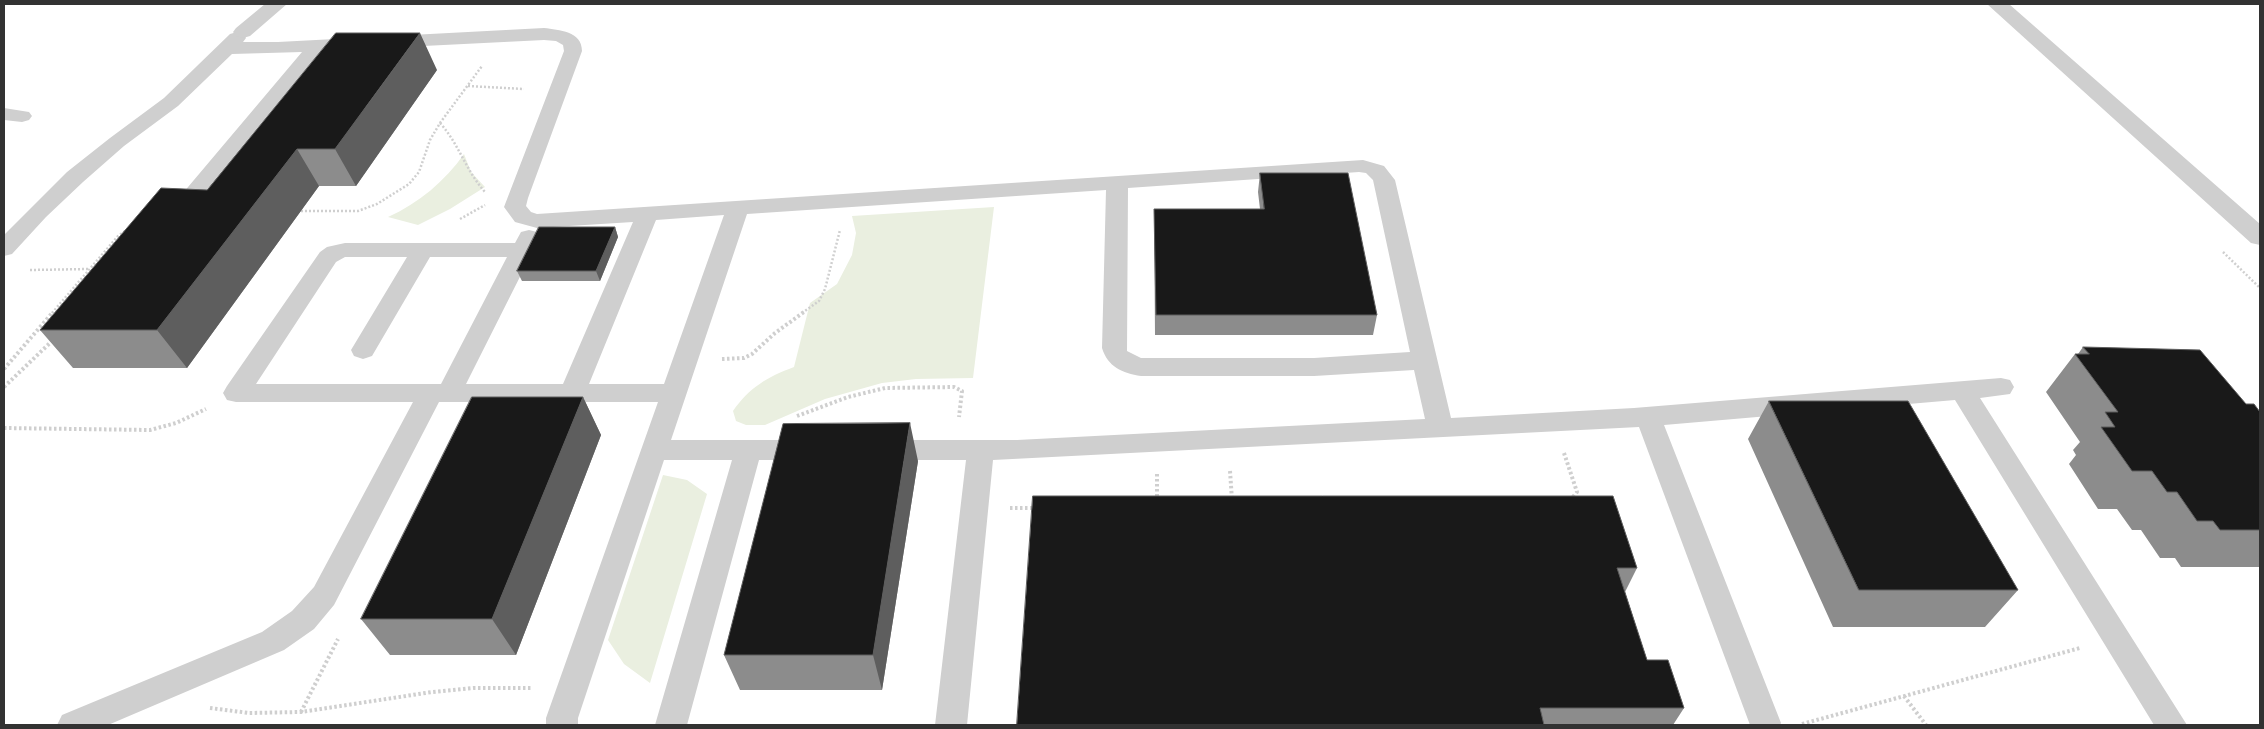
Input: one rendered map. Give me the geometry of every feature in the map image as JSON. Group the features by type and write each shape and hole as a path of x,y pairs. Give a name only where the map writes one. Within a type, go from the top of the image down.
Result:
{"street":[{"path":"243,32 277,4"},
{"path":"1997,4 2260,237"}],"lane":[{"path":"4,248 75,177 117,142 171,102 243,32"},
{"path":"226,48 317,46 554,34 571,42 573,51 515,206 528,217 648,213 1359,166 1376,170 1384,180 1440,428"},
{"path":"180,211 317,46"},
{"path":"1117,182 1114,348 1118,358 1122,361 1141,367 1314,367 1425,360"},
{"path":"562,725 562,718 738,207"},
{"path":"572,392 648,213"},
{"path":"73,725 273,641 304,620 314,609 324,596 522,250 528,217"},
{"path":"522,250 345,250 332,253 236,392 674,392"},
{"path":"363,350 422,250"},
{"path":"655,450 1031,449 1648,417 2001,387"},
{"path":"1962,390 2171,725"},
{"path":"1648,417 1765,723"},
{"path":"672,725 748,450"},
{"path":"950,725 974,508 968,450"}],"path":[{"path":"290,211 358,211 395,194 409,184 418,172 430,140 440,123 505,36"},
{"path":"468,86 558,91"},
{"path":"440,123 453,137 464,165 476,184 496,202 528,217"},
{"path":"686,358 740,358 748,356 781,328 816,304 825,289 848,200"},
{"path":"4,369 118,236 130,228"},
{"path":"94,264 103,266"},
{"path":"22,270 90,269"},
{"path":"4,386 53,341"},
{"path":"794,417 848,397 885,388 954,387 960,389 962,395 968,450"},
{"path":"4,428 150,430 176,423 209,408"},
{"path":"1555,422 1577,492 1572,499 1564,504"},
{"path":"974,508 1042,508"},
{"path":"1796,725 2116,638"},
{"path":"182,679 185,700 201,707 249,713 323,710 412,695 474,688 573,688"},
{"path":"1904,696 1926,725"}],"shaded area":[{"path":"464,154 471,172 485,187 450,209 418,225 388,217 421,198 440,182"},
{"path":"994,207 973,378 916,379 882,383 825,399 765,425 746,425 736,421 733,411 745,396 767,379 794,367 810,303 837,284 852,255 856,233 852,216"},
{"path":"663,475 687,480 707,494 650,683 624,664 608,640"}],"building":[{"path":"336,33 420,33 335,149 297,149 157,330 40,330 161,188 207,190"},
{"path":"1260,173 1348,173 1377,315 1156,315 1154,209 1264,209"},
{"path":"539,227 615,227 596,271 517,271"},
{"path":"2083,347 2200,350 2246,404 2254,404 2260,412 2260,530 2220,530 2213,521 2197,521 2177,492 2167,492 2152,471 2132,471 2101,427 2115,427 2105,412 2118,412 2075,354 2089,354"},
{"path":"472,397 583,397 492,619 361,619"},
{"path":"1769,401 1908,401 2018,590 1859,590"},
{"path":"910,423 873,655 724,655 783,424"},
{"path":"1033,496 1613,496 1637,568 1617,568 1647,660 1668,660 1684,708 1540,708 1544,725 1017,725"}]}
